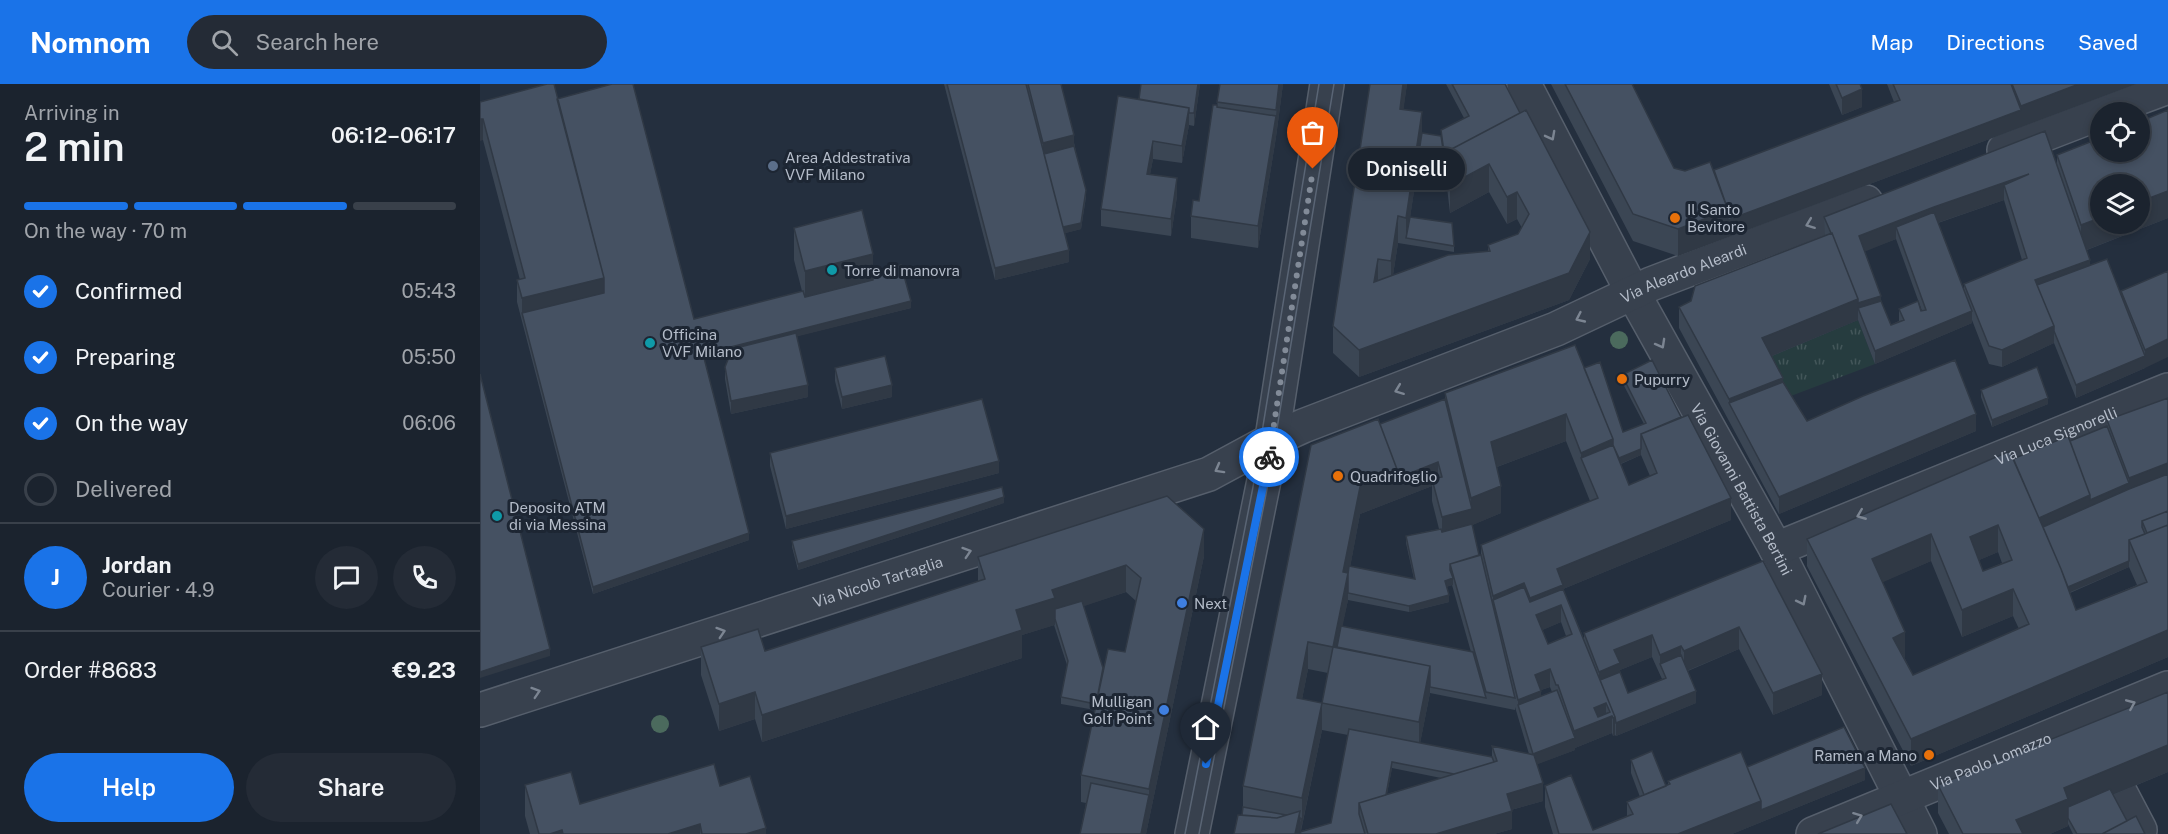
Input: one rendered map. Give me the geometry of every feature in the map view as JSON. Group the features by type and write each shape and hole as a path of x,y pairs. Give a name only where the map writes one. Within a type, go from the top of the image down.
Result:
{"street":[{"path":"1192,834 1270,451 1327,84"},
{"name":"Via Giovanni Battista Bertini","path":"1524,84 1633,293 1776,549 1920,834"},
{"path":"2129,102 2168,87"},
{"path":"1978,160 2090,117"},
{"name":"Via Aleardo Aleardi","path":"1270,441 1556,329 1651,284 1888,194"},
{"name":"Via Luca Signorelli","path":"1776,549 2168,390"},
{"name":"Via Nicolò Tartaglia","path":"480,710 1209,474 1270,441"},
{"name":"Via Paolo Lomazzo","path":"1813,834 1902,799 2097,733 2168,688"},
{"path":"2120,792 2140,830 2133,834"}],"green space":[{"path":"1858,320 1875,364 1783,399 1762,360"}],"building":[{"path":"554,84 604,278 522,298 517,280 525,278 483,119 480,119 480,102"},
{"name":"Officina VVF Milano","path":"612,84 633,84 694,319 803,291 805,297 873,280 873,272 901,265 911,301 703,354 749,533 593,587 522,313 604,293 604,278 557,99"},
{"path":"947,84 1026,84 1069,250 995,268"},
{"path":"1028,84 1061,84 1074,135 1043,143"},
{"path":"1141,84 1198,84 1194,113 1189,113 1189,108 1139,99"},
{"path":"1220,84 1279,84 1276,110 1217,102"},
{"path":"1370,84 1403,84 1400,109 1422,112 1406,218 1398,216 1391,261 1378,259 1374,282 1448,255 1490,251 1488,245 1518,234 1529,214 1517,192 1507,197 1489,164 1450,185 1446,152 1526,110 1590,232 1569,273 1359,350 1333,326"},
{"path":"1452,84 1505,84 1520,113 1446,152 1446,167 1441,130 1469,116"},
{"path":"1565,84 1632,84 1674,168 1685,171 1710,162 1728,210 1678,229 1633,214"},
{"path":"1836,84 1860,84 1862,89 1842,98"},
{"path":"1893,84 2011,84 2021,110 1728,220 1728,210 1714,170 1900,100"},
{"path":"2012,84 2079,84 2021,106"},
{"path":"1118,96 1189,108 1182,146 1153,141 1147,174 1177,178 1171,219 1101,209"},
{"path":"1213,105 1276,116 1258,226 1191,216 1193,200 1199,201"},
{"path":"2168,110 2168,191 2150,198 2150,174 2090,174 2090,222 2081,225 2057,155 2090,142 2090,162 2150,162 2150,117"},
{"path":"2045,131 2090,260 2035,280 2054,326 2002,350 1989,346 1964,284 2027,258 2004,185 2029,174 1859,236 1881,296 1858,303 1824,217"},
{"path":"1422,133 1441,136 1444,156 1419,152"},
{"path":"1074,146 1086,190 1081,223 1063,227 1044,154"},
{"path":"862,210 873,254 805,271 794,228"},
{"path":"1934,212 1972,311 1875,351 1858,308 1881,301 1891,325 1904,320 1899,309 1918,301 1921,311 1926,310 1896,227"},
{"path":"1410,217 1452,223 1454,246 1406,238"},
{"path":"1832,233 1858,299 1762,338 1783,378 1729,399 1679,307 1691,301 1695,286"},
{"path":"2107,259 2145,356 2076,385 2037,285"},
{"path":"2168,271 2168,339 2145,350 2121,291"},
{"path":"796,333 808,385 731,401 725,367 729,357 740,347"},
{"path":"1575,345 1613,439 1581,453 1566,414 1491,442 1501,486 1471,498 1445,393"},
{"path":"885,356 892,385 842,397 835,368"},
{"path":"1652,360 1681,417 1641,434 1641,449 1619,458 1584,368 1600,362 1623,432 1646,423 1622,375"},
{"path":"1955,360 1976,414 1779,497 1729,403 1783,382 1807,421"},
{"path":"2037,367 2048,398 1992,420 1981,390"},
{"name":"Deposito ATM di via Messina","path":"480,374 550,649 480,672"},
{"path":"2168,398 2168,463 2129,478 2107,420"},
{"path":"982,399 999,461 786,516 770,453"},
{"path":"1445,399 1472,509 1442,517 1432,479 1442,477 1438,462 1398,478 1398,472 1380,424"},
{"path":"1688,415 1731,498 1557,569 1563,585 1530,598 1524,583 1493,596 1481,545 1598,498 1581,458 1613,445 1629,485 1657,473 1641,434"},
{"path":"1378,419 1398,472 1360,487 1343,572 1348,573 1333,647 1308,642 1297,698 1322,703 1302,798 1243,786 1311,445"},
{"path":"2107,426 2129,483 2090,500 2070,441"},
{"path":"2068,436 2090,495 2039,518 2013,459"},
{"path":"2010,451 2061,569 2076,610 2147,582 2129,540 2168,525 2168,630 1911,739 1807,539","holes":["1998,525 2012,560 1983,571 1970,537","1931,534 1962,610 2013,589 2029,624 1913,675 1893,638 1905,632 1872,559"]},
{"path":"2168,474 2168,511 2142,521 2145,534 2129,540 2129,561 2068,587 2043,527"},
{"path":"1002,487 1004,497 798,564 792,541"},
{"path":"1167,496 1204,529 1149,789 1081,775 1108,649 1125,652 1141,578 1126,565 1052,590 1055,598 1016,610 1022,630 762,715 755,692 719,704 701,647 758,629 765,651 985,579 978,557"},
{"path":"2168,511 2168,525 2147,533 2142,521"},
{"path":"1472,524 1479,555 1450,564 1453,578 1445,581 1449,595 1409,606 1348,593 1349,566 1415,579 1406,536 1441,529 1442,532"},
{"path":"1481,555 1515,698 1486,692 1450,564"},
{"path":"1763,561 1822,674 1773,693 1739,627 1684,651 1681,646 1660,655 1652,635 1614,650 1620,663 1599,672 1584,633"},
{"path":"1524,587 1530,602 1563,589 1615,717 1612,716 1574,731 1550,669 1535,675 1541,691 1518,700 1493,600","holes":["1561,605 1572,634 1548,644 1536,615","1606,703 1610,712 1598,717 1594,708"]},
{"path":"1082,601 1103,668 1096,704 1061,697 1068,661 1055,619 1055,609"},
{"path":"1341,626 1473,652 1486,698 1430,687 1430,666 1337,647"},
{"path":"1333,647 1430,666 1419,722 1322,703"},
{"path":"1681,655 1696,691 1616,723 1600,680 1620,672 1628,693 1666,678 1660,664"},
{"path":"1557,690 1575,738 1533,754 1518,705"},
{"path":"2168,692 2168,745 2064,788 2068,799 2016,820 2023,834 1963,834 1938,785"},
{"path":"1844,727 1865,768 1761,810 1761,801 1747,767"},
{"path":"1349,729 1492,757 1494,762 1454,774 1392,762 1386,795 1359,803 1359,814 1365,834 1301,834 1300,832 1331,823"},
{"path":"1492,746 1534,755 1543,783 1507,794 1512,811 1436,834 1368,834 1359,803 1497,761"},
{"path":"1652,751 1666,786 1644,795 1631,760"},
{"path":"1741,752 1761,801 1678,834 1559,834 1545,786 1571,775 1593,830 1633,814 1627,802 1670,784 1668,781"},
{"path":"714,764 720,786 750,776 766,828 746,834 702,834 700,824 668,834 563,834 562,830 550,834 539,834 525,785 571,772 580,804"},
{"path":"1091,783 1149,795 1141,834 1080,834"},
{"path":"2110,789 2127,821 2102,834 2077,834 2068,818 2068,807"},
{"path":"1891,804 1907,834 1818,834"},
{"path":"1243,807 1286,815 1277,818 1242,815"},
{"path":"1300,811 1295,834 1234,834 1238,815 1277,818"},
{"path":"2136,816 2145,834 2102,834"}],"tram line":[{"path":"1185,834 1253,487 1319,84"},
{"path":"1199,834 1267,489 1334,84"}],"way so far":[{"path":"1269,457 1313,169"}],"place":[{"name":"Area Addestrativa VVF Milano","path":"773,166"},
{"name":"Doniselli","path":"1313,169"},
{"name":"Il Santo Bevitore","path":"1675,218"},
{"name":"Torre di manovra","path":"832,270"},
{"name":"Officina VVF Milano","path":"650,343"},
{"name":"Pupurry","path":"1622,379"},
{"name":"Quadrifoglio","path":"1338,476"},
{"name":"Deposito ATM di via Messina","path":"497,516"},
{"name":"Next","path":"1182,603"},
{"name":"Mulligan Golf Point","path":"1164,710"},
{"name":"Ramen a Mano","path":"1929,755"}],"route":[{"path":"1206,764 1269,457"}]}
